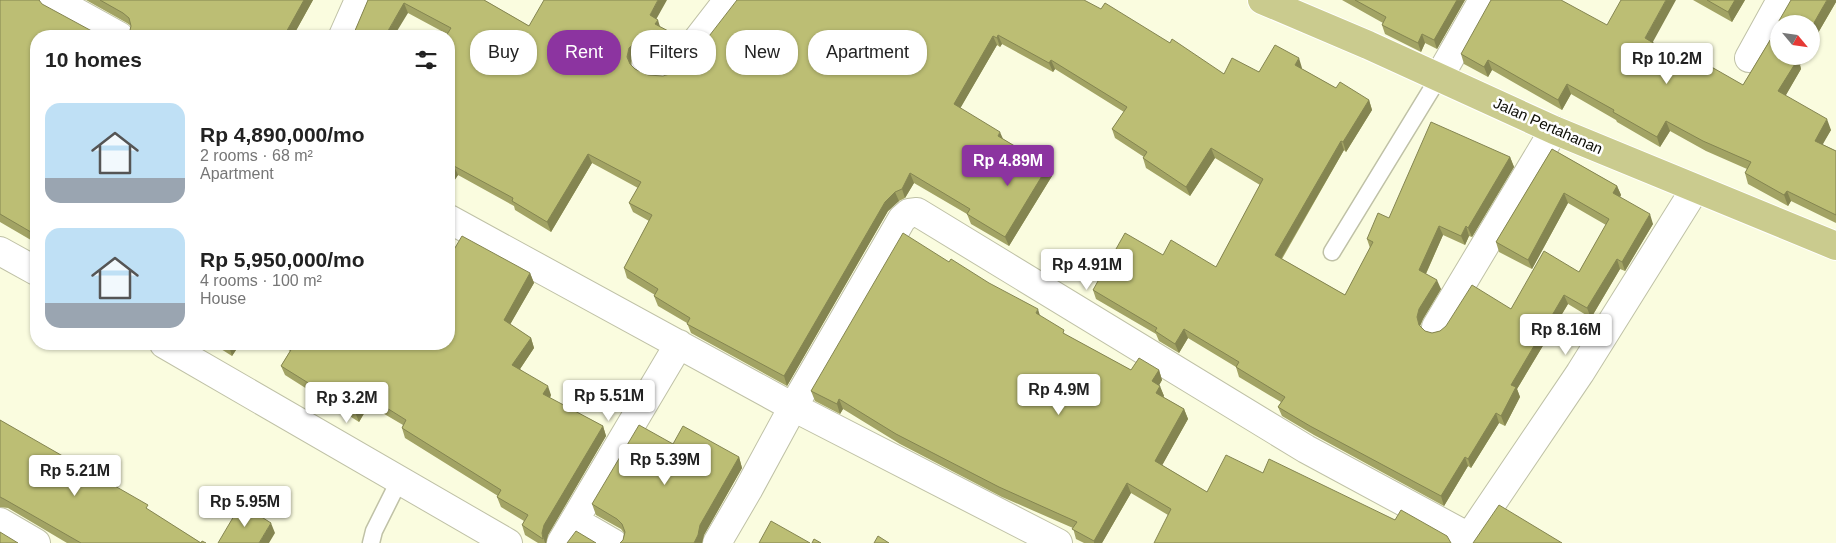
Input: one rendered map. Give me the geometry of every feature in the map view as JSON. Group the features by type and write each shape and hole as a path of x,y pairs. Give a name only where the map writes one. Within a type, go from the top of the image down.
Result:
{"main road":[{"name":"Jalan Pertahanan","path":"1262,0 1368,45 1554,130 1836,246"}],"street":[{"path":"54,0 108,30"},
{"path":"346,30 359,0"},
{"path":"705,30 728,0"},
{"path":"1439,77 1483,0"},
{"path":"1749,58 1781,0"},
{"path":"1436,327 1554,130"},
{"path":"717,543 793,407 902,220 909,213 917,212 1306,449 1467,540 1580,373 1695,189"},
{"path":"455,222 793,407 1058,543"},
{"path":"0,251 30,268"},
{"path":"613,543 568,532 679,344"},
{"path":"174,350 508,543"},
{"path":"0,522 36,543"}],"lane":[{"path":"1332,252 1439,77"},
{"path":"371,543 374,531 400,479"}],"building":[{"path":"0,0 39,0 42,4 90,30 30,30 30,232 0,214"},
{"path":"100,0 304,0 287,30 130,30 129,18"},
{"path":"368,0 484,0 529,26 544,0 658,0 650,15 658,20 655,24 666,30 631,30 631,46 627,57 631,65 631,75 716,75 716,30 714,30 737,0 1084,0 1101,9 1105,3 1170,43 1172,39 1224,74 1232,58 1259,72 1275,45 1299,58 1295,65 1336,88 1340,82 1369,100 1343,142 1341,141 1275,255 1345,295 1373,242 1367,239 1378,213 1389,218 1431,122 1510,157 1468,228 1466,226 1461,236 1439,226 1419,270 1437,280 1419,309 1417,317 1419,325 1425,331 1432,333 1440,331 1446,326 1472,285 1511,309 1544,251 1579,272 1609,219 1564,193 1528,260 1496,242 1552,149 1617,186 1613,193 1650,214 1622,262 1617,259 1587,308 1564,295 1511,385 1516,387 1501,416 1496,413 1468,459 1465,457 1441,496 1278,407 1285,397 1236,367 1239,362 1184,329 1175,344 1155,331 1157,328 1093,290 1125,233 1163,255 1171,240 1216,267 1263,179 1211,148 1186,187 1143,158 1147,152 1112,129 1127,107 1051,60 1049,63 998,35 997,38 993,36 954,104 1000,132 998,136 1048,166 1005,237 967,214 970,209 910,173 902,189 895,192 885,202 784,376 687,324 690,318 654,296 658,289 624,268 652,215 629,203 641,182 588,154 547,222 512,201 513,198 455,167 455,30 450,30 451,28 404,3 388,30 355,30"},
{"path":"1355,0 1457,0 1434,40 1422,34 1418,43 1382,25 1386,17"},
{"path":"1491,0 1561,0 1607,25 1621,0 1666,0 1645,38 1704,73 1708,65 1743,85 1770,40 1770,65 1794,65 1778,91 1827,119 1815,141 1836,151 1836,215 1787,191 1784,195 1745,173 1751,162 1703,141 1666,121 1657,137 1567,84 1558,100 1488,60 1484,67 1461,54"},
{"path":"1707,0 1735,0 1728,12"},
{"path":"1791,0 1827,0 1818,15 1782,15"},
{"path":"903,233 949,262 951,259 989,283 1038,309 1036,313 1064,330 1063,333 1131,370 1139,358 1159,370 1152,381 1160,386 1156,393 1184,409 1155,461 1207,492 1226,455 1263,473 1269,459 1395,520 1401,510 1447,536 1451,543 1154,543 1171,509 1127,483 1094,541 1072,529 1077,522 999,487 896,434 839,399 837,404 811,391"},
{"path":"462,236 530,273 504,320 531,338 512,365 548,386 543,394 603,426 544,525 543,539 522,525 528,515 497,497 501,490 402,428 406,420 366,395 355,412 281,366 291,350 455,350 455,248"},
{"path":"0,420 148,505 146,508 201,543 81,543 0,497"},
{"path":"639,425 673,444 683,426 739,457 700,525 694,543 620,543 625,532 622,524 592,504"},
{"path":"241,504 271,523 259,543 218,543"},
{"path":"1499,505 1562,543 1473,543"},
{"path":"771,521 810,543 759,543"},
{"path":"576,531 596,543 567,543"},
{"path":"0,532 18,543 0,543"},
{"path":"878,536 889,543 874,543"},
{"path":"814,539 821,543 812,543"}]}
